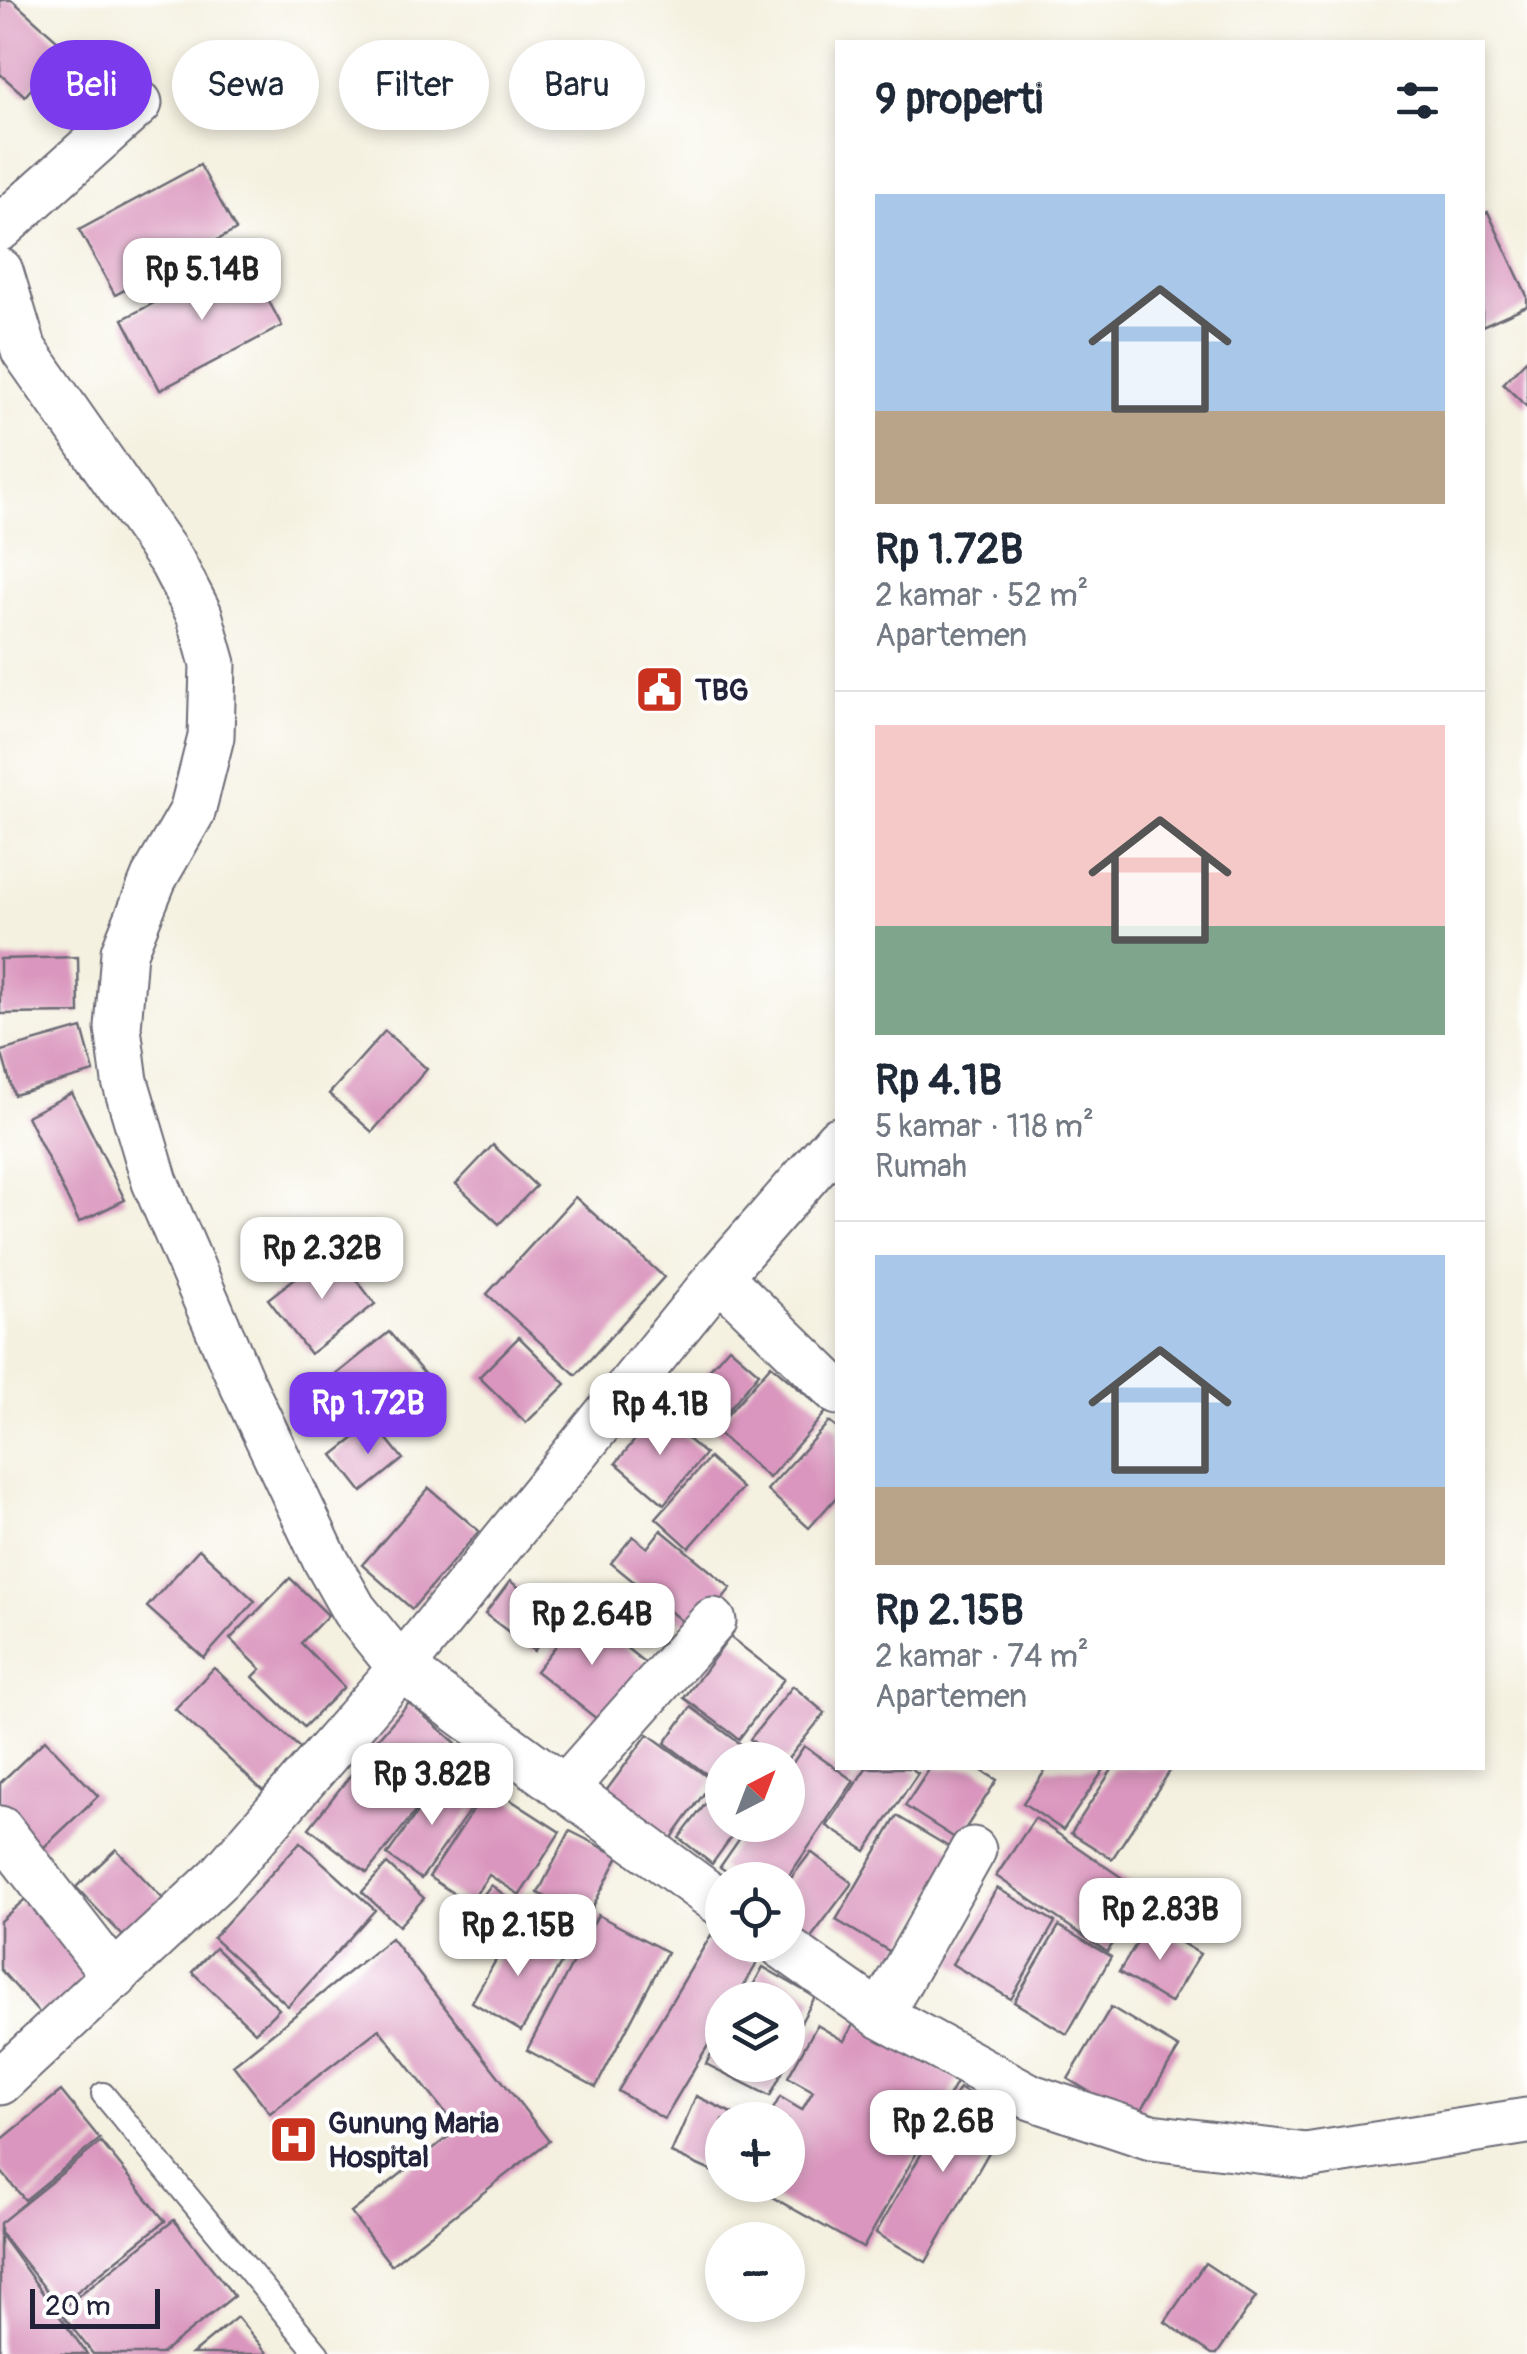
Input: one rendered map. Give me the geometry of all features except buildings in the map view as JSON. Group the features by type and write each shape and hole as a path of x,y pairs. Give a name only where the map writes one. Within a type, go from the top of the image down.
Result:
{"street":[{"path":"0,228 109,130"},
{"path":"0,271 24,350 172,562 199,614 214,664 211,737 192,812 154,878 124,952 118,1028 125,1081 156,1182 247,1395 324,1557 354,1610 401,1668 705,1892"},
{"path":"0,2082 219,1878 401,1668 719,1276 835,1143"},
{"path":"719,1276 835,1389"},
{"path":"564,1789 713,1620"},
{"path":"0,1828 116,1976"},
{"path":"880,2016 973,1850"},
{"path":"804,1962 880,2016 1031,2098 1151,2137 1306,2156 1527,2121"}],"lane":[{"path":"103,2094 318,2354"}],"place":[{"name":"TBG","path":"660,690"},
{"name":"Gunung Maria Hospital","path":"293,2140"}]}
